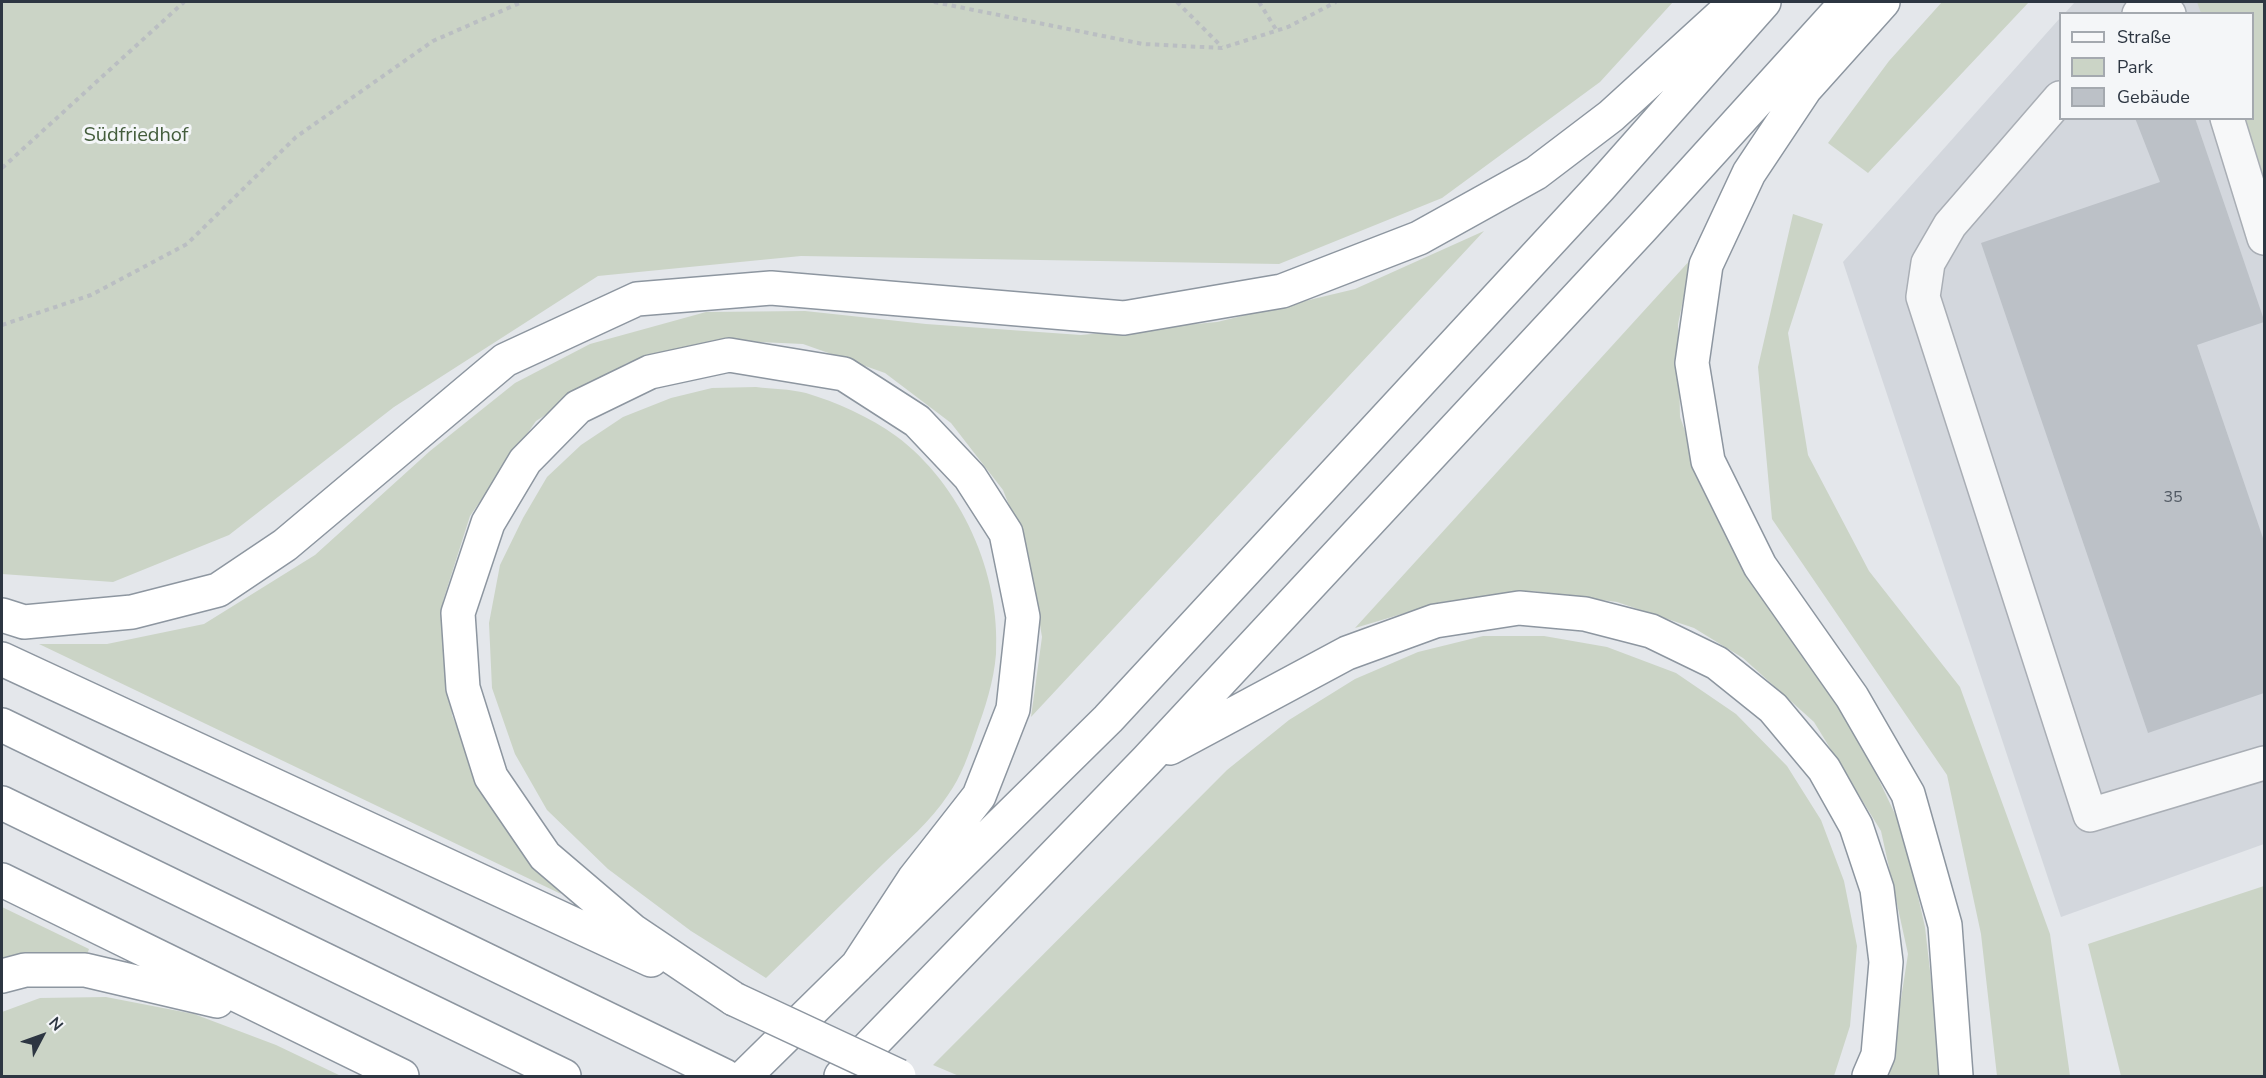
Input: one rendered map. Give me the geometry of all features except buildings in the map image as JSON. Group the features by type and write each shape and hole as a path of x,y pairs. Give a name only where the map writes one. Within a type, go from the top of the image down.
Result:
{"highway":[{"path":"2,615 24,622 132,612 218,590 285,545 505,360 637,300 771,288 1124,318 1282,291 1419,238 1536,173 1611,116 1736,2"},
{"path":"745,1077 1108,719 1600,187 1764,2"},
{"path":"841,1077 1147,760 1642,228 1847,2"},
{"path":"1883,2 1805,89 1749,173 1706,265 1692,363 1708,461 1760,566 1852,697 1908,794 1945,925 1956,1077"},
{"path":"734,999 633,932 545,856 490,777 464,688 458,613 488,522 525,461 578,407 650,372 729,355 844,374 917,421 970,477 1006,533 1023,617 1013,709 979,796 914,879 857,966"},
{"path":"1147,760 1347,653 1435,621 1519,608 1586,614 1651,632 1717,663 1773,708 1824,769 1856,826 1877,889 1886,962 1878,1055 1869,1077"},
{"path":"2,659 899,1077"},
{"path":"2,725 725,1077"},
{"path":"2,804 564,1077"},
{"path":"2,880 402,1077"},
{"path":"2,976 25,970 85,970 272,1014"}],"lane":[{"path":"2147,12 2158,9 2165,12"},
{"path":"2059,100 1950,225 1928,263 1923,297 2090,815 2265,764"},
{"path":"2228,120 2265,238"}],"path":[{"path":"2,168 184,2"},
{"path":"2,325 91,295 187,244 296,137 433,41 522,2"},
{"path":"934,2 1143,44 1222,48 1277,31 1335,2"},
{"path":"1177,2 1222,48"},
{"path":"1259,2 1277,31"}],"shaded area":[{"path":"2075,2 2264,2 2264,844 2061,917 1843,262 2059,19 2059,120 2254,120 2254,12 2066,12"}],"green space":[{"name":"Südfriedhof","path":"2,2 1673,2 1600,82 1442,198 1279,264 801,256 598,276 394,407 229,535 113,582 2,574"},
{"path":"1942,2 2029,2 1868,173 1828,143 1889,61"},
{"path":"2197,2 2264,2 2264,201 2237,120 2254,120 2254,12 2201,12"},
{"path":"1793,214 1823,224 1788,333 1808,455 1869,571 1960,687 2050,934 2070,1076 1997,1076 1981,934 1947,775 1772,519 1758,367"},
{"path":"1484,231 1031,717 1042,637 1028,553 1003,490 951,423 885,373 803,344 716,340 627,363 536,421 470,516 443,601 452,715 486,799 561,894 39,644 107,644 204,624 315,555 430,451 515,383 590,344 706,312 805,311 926,324 1081,335 1217,322 1355,289"},
{"path":"1692,258 1678,324 1680,417 1706,489 1735,555 1821,676 1862,744 1903,831 1925,927 1942,1076 1889,1076 1908,954 1881,831 1814,722 1743,658 1694,628 1617,602 1533,591 1442,602 1355,628"},
{"path":"756,387 806,393 841,406 886,429 919,456 940,479 958,505 972,533 984,563 992,593 996,624 996,654 989,694 961,773 953,788 934,814 766,978 691,931 608,869 547,810 515,754 492,688 489,623 500,565 523,518 547,477 581,445 623,417 671,398 712,388"},
{"path":"1483,636 1544,636 1607,647 1676,673 1736,714 1787,766 1821,820 1844,881 1857,946 1850,1026 1834,1076 959,1076 933,1065 1227,770 1289,720 1355,679 1418,652"},
{"path":"2264,886 2264,1076 2121,1076 2088,944"},
{"path":"2,907 89,949 85,961 2,968"},
{"path":"106,997 194,1014 276,1045 341,1076 2,1076 2,1012 40,998"}]}
